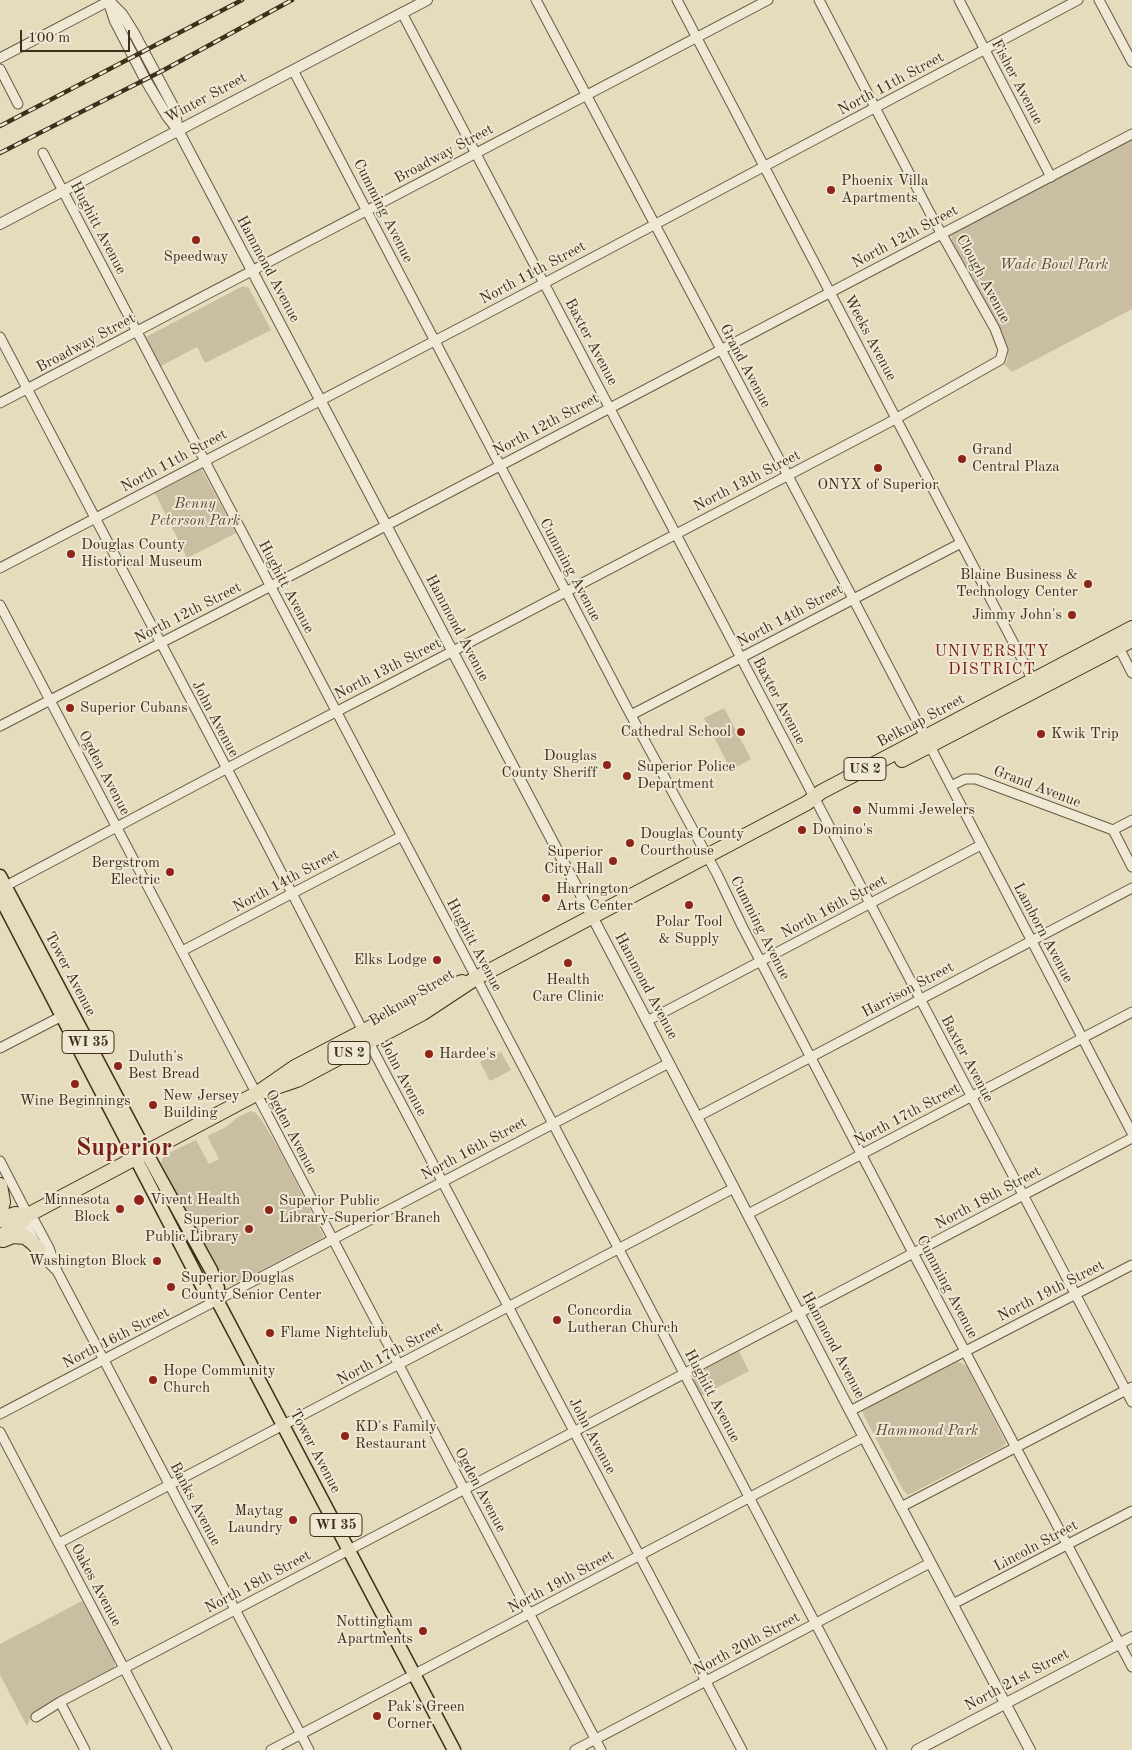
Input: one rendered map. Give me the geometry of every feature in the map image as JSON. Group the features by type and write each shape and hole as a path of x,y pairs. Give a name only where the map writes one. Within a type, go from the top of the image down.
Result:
{"highway":[{"name":"Belknap Street","path":"28,1215 256,1094 298,1080 366,1036 434,1007 476,978 707,855 812,801 827,799 927,741 1116,642 1132,628"},
{"name":"Belknap Street","path":"1116,642 1132,640"},
{"path":"0,1185 3,1200 0,1214"},
{"name":"US 2","path":"0,1220 15,1214 28,1215"},
{"name":"US 2","path":"0,1236 18,1226 28,1215"},
{"path":"0,1241 13,1236 25,1237 39,1250"}],"main road":[{"name":"Tower Avenue","path":"1,887 62,1016 141,1155"},
{"name":"Tower Avenue","path":"1,887 91,1048 205,1292 217,1300 454,1750"},
{"path":"62,1016 69,1017 80,1036 91,1048"}],"street":[{"path":"0,58 109,0"},
{"name":"Hammond Avenue","path":"109,0 122,14 135,35 174,108 178,130 669,1062 850,1411 1030,1750"},
{"name":"Winter Street","path":"0,224 427,0"},
{"name":"Grand Avenue","path":"536,0 927,741"},
{"name":"Weeks Avenue","path":"677,0 1036,685"},
{"name":"Broadway Street","path":"0,404 768,0"},
{"name":"Clough Avenue","path":"819,0 931,215 995,329 1002,350 1000,360"},
{"name":"Fisher Avenue","path":"959,0 1051,177"},
{"name":"North 11th Street","path":"0,568 1078,0"},
{"path":"1099,0 1132,62"},
{"name":"Baxter Avenue","path":"402,13 741,657 812,801 870,903 1076,1294 1129,1389 1132,1402"},
{"path":"0,69 18,104"},
{"name":"Cumming Avenue","path":"293,70 1132,1667"},
{"name":"North 12th Street","path":"0,726 271,586 1132,134"},
{"name":"Hughitt Avenue","path":"43,153 882,1750"},
{"name":"John Avenue","path":"0,337 742,1750"},
{"name":"North 13th Street","path":"1,887 788,476 1000,360"},
{"name":"North 14th Street","path":"631,715 961,543"},
{"name":"Ogden Avenue","path":"0,605 602,1750"},
{"path":"1116,642 1132,673"},
{"name":"Lamborn Avenue","path":"927,741 1132,1134"},
{"name":"Grand Avenue","path":"951,786 966,779 976,779 1113,830"},
{"path":"1132,820 1113,830 1132,866"},
{"name":"North 14th Street","path":"182,951 402,836"},
{"name":"North 16th Street","path":"647,1021 981,845"},
{"name":"Harrison Street","path":"697,1117 1132,888"},
{"name":"North 17th Street","path":"748,1214 1132,1012"},
{"path":"0,1048 62,1016"},
{"name":"North 16th Street","path":"0,1414 669,1062"},
{"name":"North 18th Street","path":"36,1717 124,1668 1132,1138"},
{"name":"Banks Avenue","path":"0,1161 28,1215 34,1220 49,1248 58,1271 309,1750"},
{"name":"North 17th Street","path":"59,1543 734,1188"},
{"name":"Banks Avenue","path":"28,1215 28,1228 39,1250 58,1271"},
{"name":"North 19th Street","path":"850,1411 1132,1265"},
{"path":"901,1507 1129,1389"},
{"name":"Oakes Avenue","path":"0,1432 167,1750"},
{"name":"North 19th Street","path":"271,1750 864,1437"},
{"name":"Lincoln Street","path":"953,1604 1132,1511"},
{"name":"North 20th Street","path":"576,1750 930,1563"},
{"name":"North 21st Street","path":"917,1750 1132,1637"},
{"path":"60,1702 85,1750"}],"green space":[{"name":"Wade Bowl Park","path":"1132,139 1132,309 1012,372 1004,364 1007,361 1008,355 1002,339 952,241 951,235"},
{"path":"243,286 249,288 271,330 205,363 197,347 159,367 146,337"},
{"name":"Benny Peterson Park","path":"201,468 236,533 187,558 154,491"},
{"path":"724,708 751,759 731,770 704,718"},
{"path":"501,1052 511,1070 490,1081 480,1062"},
{"path":"251,1111 256,1113 261,1119 280,1151 324,1237 233,1285 226,1284 223,1279 161,1163 167,1154 196,1140 209,1164 219,1159 207,1136 226,1127 238,1117"},
{"path":"739,1351 749,1371 701,1396 692,1380 694,1375"},
{"name":"Hammond Park","path":"957,1362 967,1367 1006,1443 1002,1447 908,1495 903,1490 863,1411"},
{"path":"82,1601 114,1659 115,1666 113,1669 85,1683 37,1712 30,1719 27,1726 0,1675 0,1644"}],"railway":[{"path":"0,126 242,0"},
{"path":"0,153 162,71 292,0"}],"place":[{"name":"Phoenix Villa Apartments","path":"831,190"},
{"name":"Speedway","path":"196,240"},
{"name":"Grand Central Plaza","path":"962,459"},
{"name":"ONYX of Superior","path":"878,468"},
{"name":"Douglas County Historical Museum","path":"71,554"},
{"name":"Blaine Business & Technology Center","path":"1088,584"},
{"name":"Jimmy John's","path":"1072,615"},
{"name":"Superior Cubans","path":"70,708"},
{"name":"Cathedral School","path":"741,732"},
{"name":"Kwik Trip","path":"1041,734"},
{"name":"Douglas County Sheriff","path":"607,765"},
{"name":"Superior Police Department","path":"627,776"},
{"name":"Nummi Jewelers","path":"857,810"},
{"name":"Domino's","path":"802,830"},
{"name":"Douglas County Courthouse","path":"630,843"},
{"name":"Superior City Hall","path":"613,861"},
{"name":"Bergstrom Electric","path":"170,872"},
{"name":"Harrington Arts Center","path":"546,898"},
{"name":"Polar Tool & Supply","path":"689,905"},
{"name":"Elks Lodge","path":"437,960"},
{"name":"Health Care Clinic","path":"568,963"},
{"name":"Hardee's","path":"429,1054"},
{"name":"Duluth's Best Bread","path":"118,1066"},
{"name":"Wine Beginnings","path":"75,1084"},
{"name":"New Jersey Building","path":"153,1105"},
{"name":"Vivent Health","path":"139,1200"},
{"name":"Minnesota Block","path":"120,1209"},
{"name":"Superior Public Library-Superior Branch","path":"269,1210"},
{"name":"Superior Public Library","path":"249,1229"},
{"name":"Washington Block","path":"157,1261"},
{"name":"Superior Douglas County Senior Center","path":"171,1287"},
{"name":"Concordia Lutheran Church","path":"557,1320"},
{"name":"Flame Nightclub","path":"270,1333"},
{"name":"Hope Community Church","path":"153,1380"},
{"name":"KD's Family Restaurant","path":"345,1436"},
{"name":"Maytag Laundry","path":"293,1520"},
{"name":"Nottingham Apartments","path":"423,1631"},
{"name":"Pak's Green Corner","path":"377,1716"}],"district":[{"name":"UNIVERSITY DISTRICT","path":"992,661"},
{"name":"Superior","path":"124,1148"}]}
